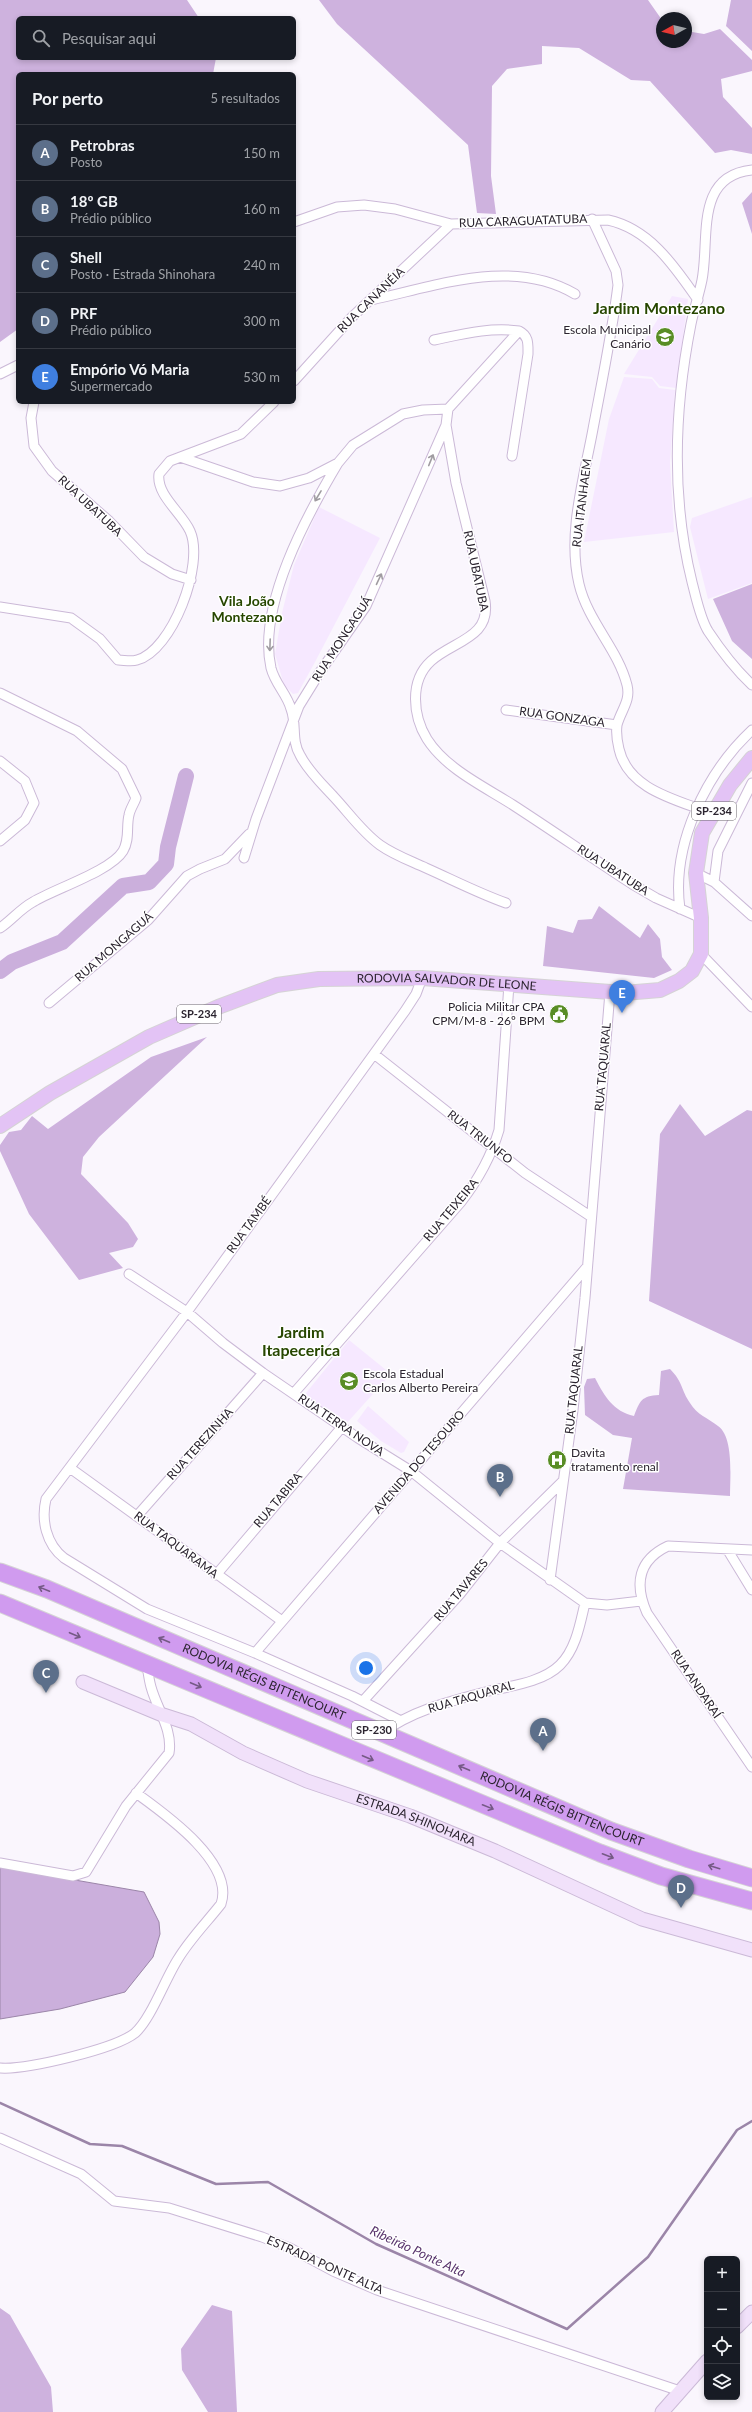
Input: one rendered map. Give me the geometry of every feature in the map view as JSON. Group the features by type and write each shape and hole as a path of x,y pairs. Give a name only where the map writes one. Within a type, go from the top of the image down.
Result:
{"highway":[{"name":"RODOVIA RÉGIS BITTENCOURT","path":"0,1572 47,1589 611,1831 689,1859 752,1878"},
{"name":"RODOVIA RÉGIS BITTENCOURT","path":"0,1603 600,1853 679,1882 752,1901"}],"main road":[{"name":"RODOVIA SALVADOR DE LEONE","path":"0,1126 50,1093 175,1024 277,986 304,980 422,978 610,992 660,990 679,981 692,971 700,954 701,918 696,873 702,833 730,785 752,758"}],"street":[{"path":"752,170 739,172 724,179 712,196 702,279 691,324 679,406 676,457 681,528 694,587 708,630 752,685"},
{"name":"RUA CARAGUATATUBA","path":"296,221 337,207 364,205 395,209 451,224 592,219 617,222 653,244 680,274 698,300"},
{"name":"RUA ITANHAEM","path":"592,219 616,271 618,285 583,475 575,558 579,584 589,615 618,663 627,685 627,701 617,725 617,739 621,756 633,777 651,789 697,808"},
{"name":"RUA CANANÉIA","path":"296,379 343,326 451,224"},
{"path":"370,300 452,282 498,275 525,276 555,284 575,294"},
{"path":"434,340 486,330 519,330 527,337 528,354 512,456"},
{"path":"506,903 471,890 379,845 327,789 300,756 293,738 294,720 291,708 274,678 271,668 270,655 271,624 295,542 307,515 338,463 353,445 404,414 423,410 448,409 519,330"},
{"path":"3,373 16,366"},
{"name":"RUA UBATUBA","path":"34,404 31,418 34,446 52,471 109,521 144,557 172,574 192,580"},
{"path":"0,607 71,618 100,639 118,660 137,660 155,648 177,616 192,580 194,562 190,532 174,509 158,479 164,466 170,461 241,434 272,404"},
{"name":"RUA UBATUBA","path":"448,409 446,424 459,494 485,601 486,617 478,631 440,653 423,671 415,696 415,708 422,728 438,752 462,772 632,884 680,909 701,918"},
{"name":"RUA MONGAGUÁ","path":"244,858 251,832 299,706 317,676 366,606 446,424"},
{"path":"180,457 253,482 280,486 309,478 338,463"},
{"path":"0,693 77,731 122,769 136,798 129,815 128,836 123,851 116,858 86,877 34,901 17,912 0,928"},
{"name":"RUA GONZAGA","path":"506,710 617,725"},
{"path":"680,909 677,892 681,867 697,808 722,764 752,730"},
{"path":"0,761 25,781 34,803 24,820 0,841"},
{"path":"714,882 718,851 749,800 752,783"},
{"name":"RUA MONGAGUÁ","path":"48,1003 138,928 187,876 232,854 251,832"},
{"path":"696,873 714,882 752,916"},
{"path":"700,954 752,1007"},
{"name":"RUA TAMBÉ","path":"398,1720 363,1701 255,1653 155,1613 59,1553 44,1523 46,1499 187,1312 374,1054 416,994 422,978"},
{"name":"RUA TEIXEIRA","path":"294,1393 461,1202 479,1178 494,1148 502,1112 509,984"},
{"name":"RUA TAQUARAL","path":"550,1580 562,1482 573,1410 610,992"},
{"name":"RUA TRIUNFO","path":"374,1054 559,1197 590,1216"},
{"name":"AVENIDA DO TESOURO","path":"255,1653 586,1268"},
{"name":"RUA TERRA NOVA","path":"129,1274 187,1312 223,1343 263,1373 342,1427 411,1471 500,1543 550,1580"},
{"name":"RUA TEREZINHA","path":"137,1516 263,1373"},
{"name":"RUA TABIRA","path":"216,1575 342,1427"},
{"name":"RUA TAQUARAMA","path":"70,1468 282,1622"},
{"name":"RUA TAVARES","path":"363,1701 460,1594 500,1543 562,1482"},
{"path":"550,1580 585,1603 607,1605 641,1601 638,1584 647,1561 657,1551 668,1546 752,1550"},
{"path":"727,1549 752,1590"},
{"name":"RUA ANDARAÍ","path":"641,1601 647,1613 752,1767"},
{"name":"RUA TAQUARAL","path":"382,1733 398,1720 455,1700 547,1675 560,1665 568,1654 577,1636 585,1603"},
{"path":"0,1863 73,1876 80,1875 90,1866 136,1793 169,1753 171,1743 169,1734 160,1714 151,1686 147,1665"},
{"name":"ESTRADA SHINOHARA","path":"83,1682 160,1714 191,1724 243,1753 307,1781 343,1795 410,1816 495,1851 642,1919 752,1950"},
{"path":"0,2068 22,2067 99,2049 116,2044 135,2032 144,2022 179,1958 221,1904 225,1894 224,1884 208,1856 157,1808 136,1793"},
{"name":"ESTRADA PONTE ALTA","path":"0,2138 81,2174 114,2201 185,2212 262,2237 290,2248 333,2271 377,2290 680,2391"},
{"path":"740,2324 752,2312"},
{"path":"662,2412 704,2364"}],"shaded area":[{"path":"0,0 187,0 198,16 16,16 16,60 216,60 213,72 16,72 16,330 0,342"},
{"path":"319,0 648,0 656,12 656,48 692,48 692,32 704,34 720,29 752,60 752,71 721,79 723,97 752,128 752,154 731,150 715,153 650,81 631,80 579,48 542,46 542,64 507,69 492,86 491,176 496,214 477,213 468,145 337,24"},
{"path":"731,0 752,0 752,51 726,26"},
{"path":"752,192 752,234 742,203"},
{"name":"Escola Municipal Canário","path":"672,296 688,299 676,388 660,386 652,377 624,374"},
{"path":"624,377 652,379 659,388 675,390 670,463 674,532 584,542 609,419"},
{"path":"752,497 752,583 708,599 690,527 692,518"},
{"path":"319,507 380,538 298,693 293,694 284,685 275,654 282,613 294,565"},
{"path":"752,584 752,659 732,641 713,599"},
{"path":"599,906 640,938 648,924 660,939 662,957 672,970 654,978 543,966 547,926 573,933 578,920 592,919"},
{"path":"207,1037 99,1137 83,1157 81,1174 128,1223 138,1239 133,1247 109,1253 123,1268 79,1280 29,1214 0,1151 0,1145 9,1132 21,1130 32,1116 48,1129 151,1057"},
{"path":"680,1104 705,1136 747,1110 752,1111 752,1349 649,1301 660,1134"},
{"name":"Escola Estadual Carlos Alberto Pereira","path":"349,1340 391,1374 345,1425 308,1399 306,1393"},
{"path":"670,1369 680,1382 693,1407 718,1426 723,1431 727,1439 730,1458 730,1496 623,1489 632,1438 613,1435 585,1415 584,1387 587,1379 595,1378 606,1397 615,1407 620,1411 634,1416 642,1400 659,1395 661,1371"},
{"path":"368,1406 409,1442 404,1452 401,1453 381,1441 357,1421"},
{"path":"0,1867 144,1892 159,1922 160,1934 153,1957 125,1992 60,2009 0,2019"},
{"path":"212,2305 232,2311 237,2412 208,2412 182,2370 181,2349"},
{"path":"0,2308 10,2315 51,2387 53,2412 0,2412"}],"waterway":[{"path":"0,971 12,962 62,942 123,886 149,882 166,864 168,847 186,776"},
{"name":"Ribeirão Ponte Alta","path":"0,2103 90,2144 122,2146 216,2184 268,2182 376,2244 567,2329 648,2257 737,2130 752,2121"}],"place":[{"name":"Escola Municipal Canário","path":"665,337"},
{"name":"Empório Vó Maria","path":"622,1013"},
{"name":"Policia Militar CPA CPM/M-8 - 26º BPM","path":"559,1014"},
{"name":"Escola Estadual Carlos Alberto Pereira","path":"349,1381"},
{"name":"Davita tratamento renal","path":"557,1460"},
{"name":"18º GB","path":"500,1497"},
{"name":"Shell","path":"46,1693"},
{"name":"Petrobras","path":"543,1751"},
{"name":"PRF","path":"681,1908"}],"district":[{"name":"Jardim Montezano","path":"659,308"},
{"name":"Vila João Montezano","path":"247,610"},
{"name":"Jardim Itapecerica","path":"301,1341"}]}
